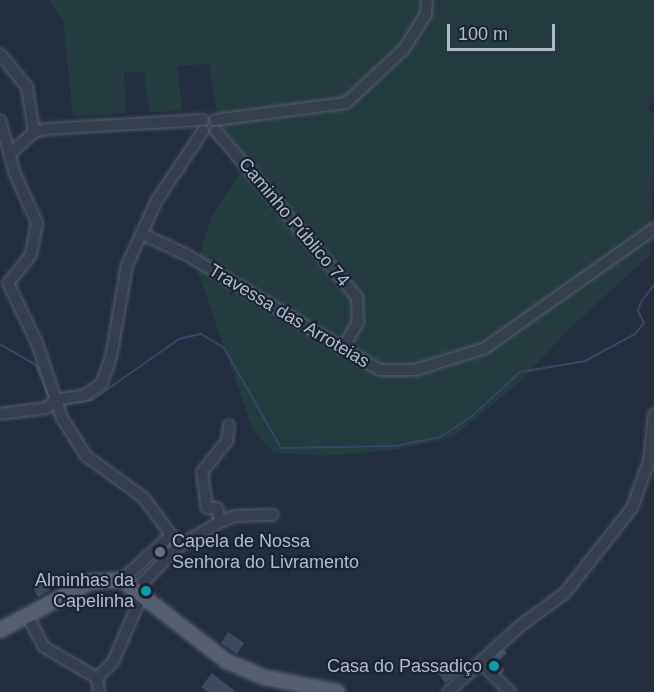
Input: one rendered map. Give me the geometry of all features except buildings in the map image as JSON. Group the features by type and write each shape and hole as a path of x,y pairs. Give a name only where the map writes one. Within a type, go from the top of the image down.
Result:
{"main road":[{"path":"0,630 90,582 122,580 246,670 338,692"}],"street":[{"path":"12,152 34,132 216,125 346,103 404,49 426,14 426,0"},
{"path":"0,54 27,87 34,132"},
{"path":"0,120 12,152 15,174 37,224 31,255 8,283 37,343 55,400 70,437 86,456 144,498 178,546"},
{"name":"Caminho Público 74","path":"216,125 357,297 358,322 342,350"},
{"path":"0,414 47,408 55,400 85,395 102,383 111,357 127,265 157,200 203,126"},
{"name":"Travessa das Arroteias","path":"142,234 187,255 342,350 380,370 415,370 485,348 654,229"},
{"path":"448,692 482,664 520,626 565,593 632,508 649,461 654,414"},
{"path":"220,522 217,508 207,508 202,472 227,441 228,425"},
{"path":"97,678 113,662 139,593 178,546 220,522 236,516 273,515"},
{"path":"122,580 171,535"},
{"path":"27,615 44,647 97,678"},
{"path":"482,664 510,692"},
{"path":"97,678 99,692"}],"green space":[{"path":"49,0 654,0 654,100 647,108 654,114 651,254 567,331 522,380 452,438 396,450 322,456 274,453 253,430 196,267 211,217 248,161 218,120 209,64 178,66 182,110 149,113 144,72 124,73 126,114 73,116 63,21"}],"waterway":[{"path":"63,404 92,400 179,339 201,334 224,348 281,448 396,446 440,437 472,416 520,372 585,361 635,334 644,323 638,311 641,302 654,285"},
{"path":"0,344 36,365 49,398"}],"place":[{"name":"Capela de Nossa Senhora do Livramento","path":"160,552"},
{"name":"Alminhas da Capelinha","path":"146,591"},
{"name":"Casa do Passadiço","path":"494,666"}]}
